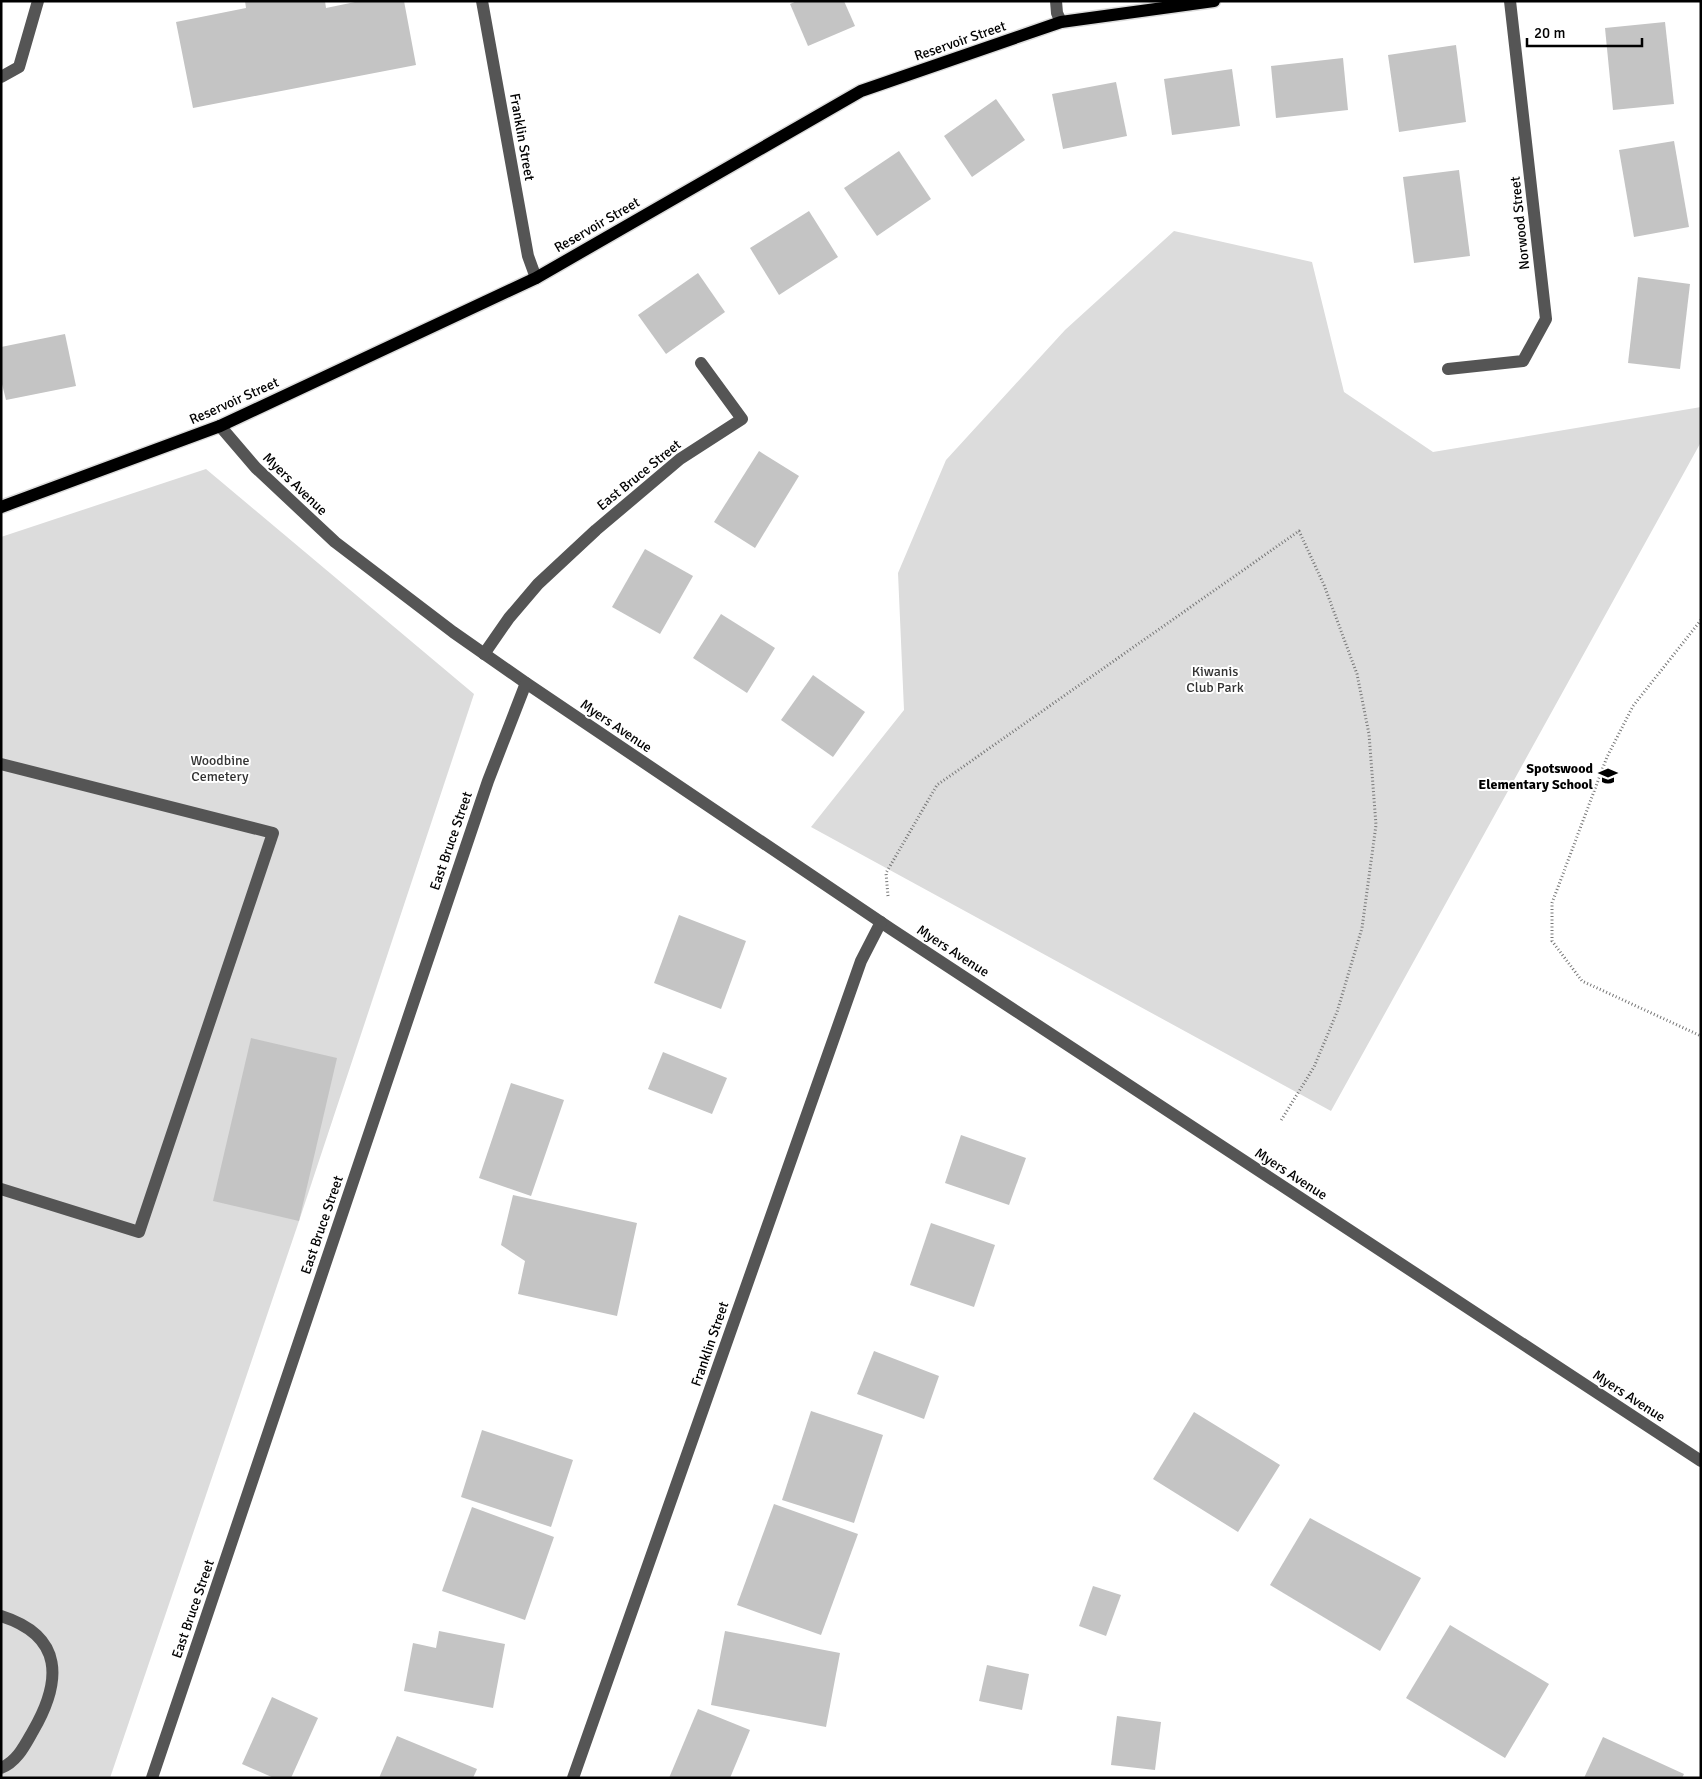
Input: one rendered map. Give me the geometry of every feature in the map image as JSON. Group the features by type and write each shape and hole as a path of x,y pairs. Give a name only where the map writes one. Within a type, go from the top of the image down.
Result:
{"main road":[{"name":"Reservoir Street","path":"1,507 220,426 536,278 861,91 1061,22 1214,1"}],"street":[{"path":"1,77 19,67 38,1"},
{"name":"Franklin Street","path":"482,1 528,256 536,278"},
{"path":"1056,1 1057,13 1061,22"},
{"name":"Norwood Street","path":"1448,369 1523,361 1546,319 1510,1"},
{"name":"East Bruce Street","path":"484,654 509,618 538,584 596,530 680,459 742,419 701,363"},
{"name":"Myers Avenue","path":"220,426 256,468 334,542 484,654 886,925 1701,1461"},
{"name":"East Bruce Street","path":"152,1778 488,781 526,683"},
{"path":"1,764 273,833 139,1232 1,1189"},
{"name":"Franklin Street","path":"572,1778 858,971 886,925"},
{"path":"1,1616 15,1620 34,1631 47,1648 53,1662 54,1677 42,1715 21,1752 1,1768"}],"path":[{"path":"886,925 886,873 937,785 1298,531 1324,585 1356,674 1369,734 1376,825 1362,928 1337,1012 1314,1066 1280,1122"},
{"path":"1701,620 1633,706 1606,757 1552,903 1552,941 1582,981 1701,1036"}],"green space":[{"name":"Kiwanis Club Park","path":"1174,231 1312,262 1344,392 1433,452 1701,407 1701,442 1331,1111 811,827 904,710 898,573 946,460 1065,330"},
{"name":"Woodbine Cemetery","path":"206,469 474,694 299,1221 110,1778 1,1778 1,537"}],"building":[{"path":"245,1 325,1 326,8 360,1 404,1 416,65 193,108 176,22 246,8"},
{"path":"797,1 844,1 855,26 808,46 790,4"},
{"path":"1665,22 1674,104 1613,110 1605,28"},
{"path":"1456,45 1466,122 1399,132 1388,55"},
{"path":"1343,58 1348,110 1276,118 1271,66"},
{"path":"1232,69 1240,126 1172,135 1164,79"},
{"path":"1116,82 1127,136 1063,149 1052,94"},
{"path":"996,99 1025,140 972,177 944,136"},
{"path":"1674,141 1689,227 1634,237 1619,150"},
{"path":"899,151 931,199 877,236 844,188"},
{"path":"1459,170 1470,256 1414,263 1403,177"},
{"path":"809,211 838,257 779,295 750,248"},
{"path":"698,273 725,312 666,354 638,315"},
{"path":"1638,277 1690,284 1680,369 1628,363"},
{"path":"65,334 76,386 6,400 1,380 1,347"},
{"path":"759,451 799,476 755,548 714,522"},
{"path":"645,549 693,576 660,634 612,607"},
{"path":"721,614 775,648 747,693 693,658"},
{"path":"813,675 865,712 833,757 781,720"},
{"path":"679,915 746,941 721,1009 654,983"},
{"path":"251,1038 337,1058 299,1221 213,1201"},
{"path":"663,1052 727,1078 712,1114 648,1089"},
{"path":"511,1083 564,1100 531,1196 479,1178"},
{"path":"961,1135 1026,1158 1009,1205 945,1183"},
{"path":"513,1195 637,1223 617,1316 518,1294 525,1261 501,1245"},
{"path":"931,1223 995,1245 974,1307 910,1285"},
{"path":"874,1351 939,1376 924,1419 857,1394"},
{"path":"811,1411 883,1435 854,1523 782,1500"},
{"path":"1194,1412 1280,1465 1238,1532 1153,1479"},
{"path":"482,1430 573,1460 551,1527 461,1497"},
{"path":"774,1504 858,1534 821,1635 737,1605"},
{"path":"472,1507 554,1537 525,1620 442,1591"},
{"path":"1310,1518 1421,1578 1380,1651 1270,1585"},
{"path":"1093,1586 1121,1595 1106,1636 1079,1626"},
{"path":"1450,1625 1549,1684 1505,1758 1406,1698"},
{"path":"439,1631 505,1644 493,1708 404,1691 413,1643 436,1648"},
{"path":"725,1631 840,1653 826,1727 711,1705"},
{"path":"987,1665 1029,1674 1022,1710 979,1701"},
{"path":"272,1697 318,1718 291,1778 274,1778 242,1764"},
{"path":"698,1709 750,1730 730,1778 669,1778"},
{"path":"1117,1716 1161,1722 1155,1770 1111,1765"},
{"path":"397,1736 477,1769 473,1778 379,1778"},
{"path":"1603,1737 1684,1774 1682,1778 1584,1778"}],"place":[{"name":"Spotswood Elementary School","path":"1608,776"}]}
